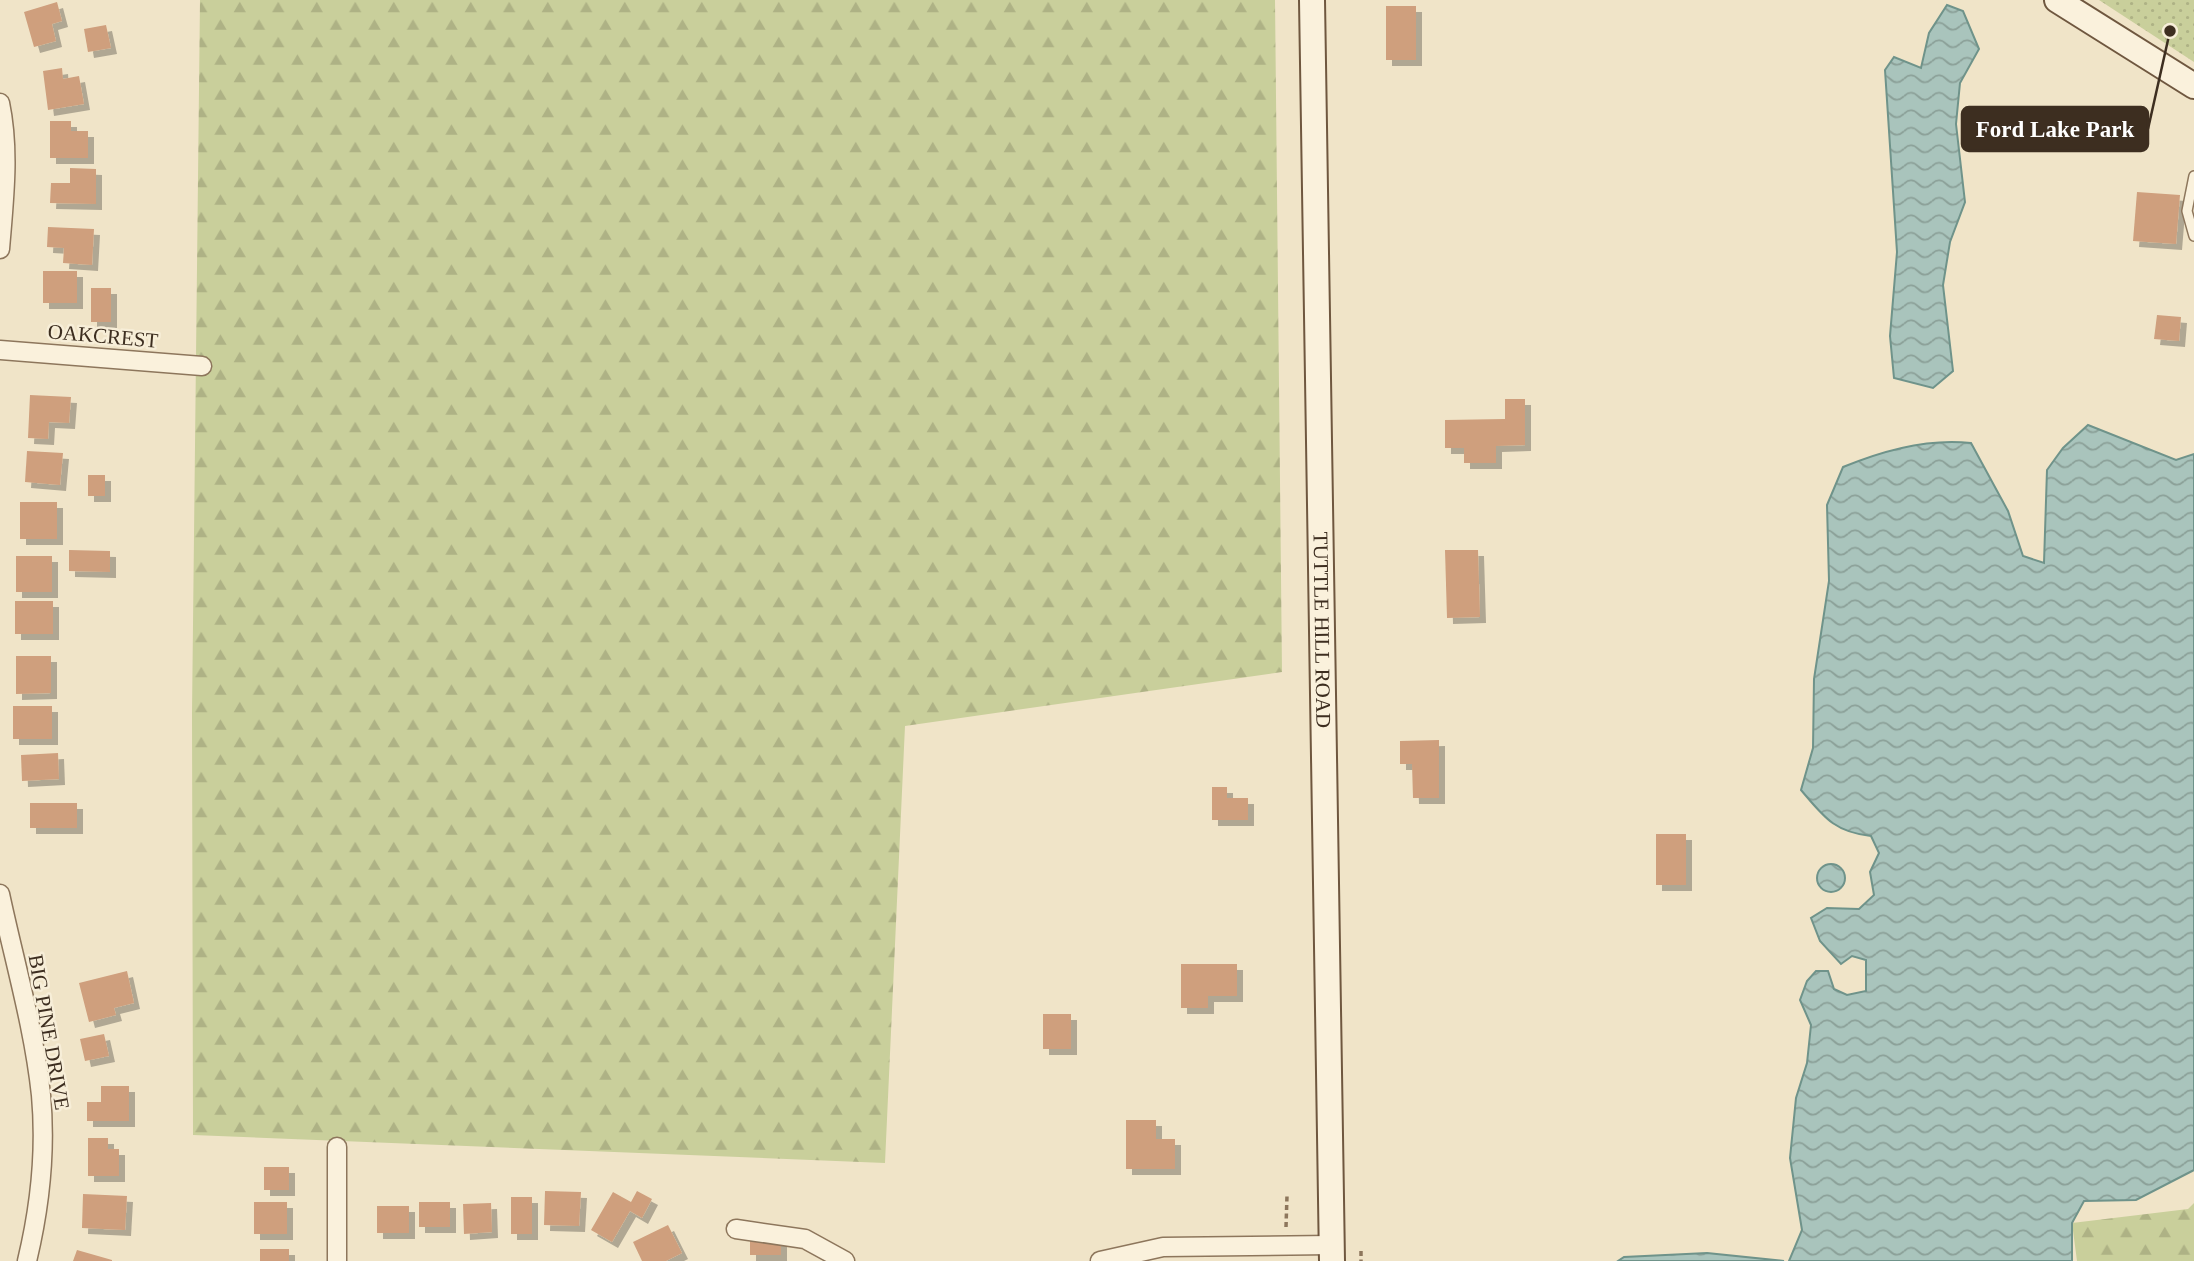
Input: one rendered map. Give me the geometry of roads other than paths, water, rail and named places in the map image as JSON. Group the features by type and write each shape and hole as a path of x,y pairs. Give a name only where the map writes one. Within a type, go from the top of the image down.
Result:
{"main road":[{"name":"TUTTLE HILL ROAD","path":"1312,0 1331,1253"},
{"path":"2057,0 2194,86"}],"street":[{"path":"0,103 4,122 6,184 0,249"},
{"name":"OAKCREST","path":"0,350 202,366"},
{"name":"BIG PINE DRIVE","path":"0,894 41,1094 43,1155 34,1231 27,1261"},
{"path":"337,1147 337,1261"},
{"path":"736,1229 805,1239 836,1259"},
{"path":"1100,1261 1186,1254 1331,1253"}],"lane":[{"path":"2194,176 2188,211 2194,236"}],"water":[{"path":"1947,5 1963,11 1979,49 1960,83 1956,124 1965,202 1950,242 1943,285 1953,371 1933,388 1894,378 1890,336 1897,252 1885,70 1894,57 1921,68 1929,33"},
{"path":"2088,425 2176,460 2194,454 2194,1170 2136,1200 2084,1201 2072,1223 2072,1261 1789,1261 1802,1230 1790,1158 1796,1098 1807,1063 1811,1025 1800,1000 1807,981 1816,971 1828,971 1834,989 1847,995 1866,991 1866,960 1852,956 1841,964 1820,941 1811,918 1827,908 1859,909 1874,895 1870,872 1879,853 1871,836 1848,831 1831,822 1801,790 1813,748 1814,679 1829,581 1827,505 1843,467 1874,455 1922,444 1971,443 2008,511 2023,556 2044,563 2047,470 2063,448"},
{"path":"1831,864 1841,868 1845,878 1841,888 1831,892 1821,888 1817,878 1821,868"},
{"path":"1707,1253 1784,1261 1618,1261 1624,1257"}],"place":[{"name":"Ford Lake Park","path":"2170,31"}]}
